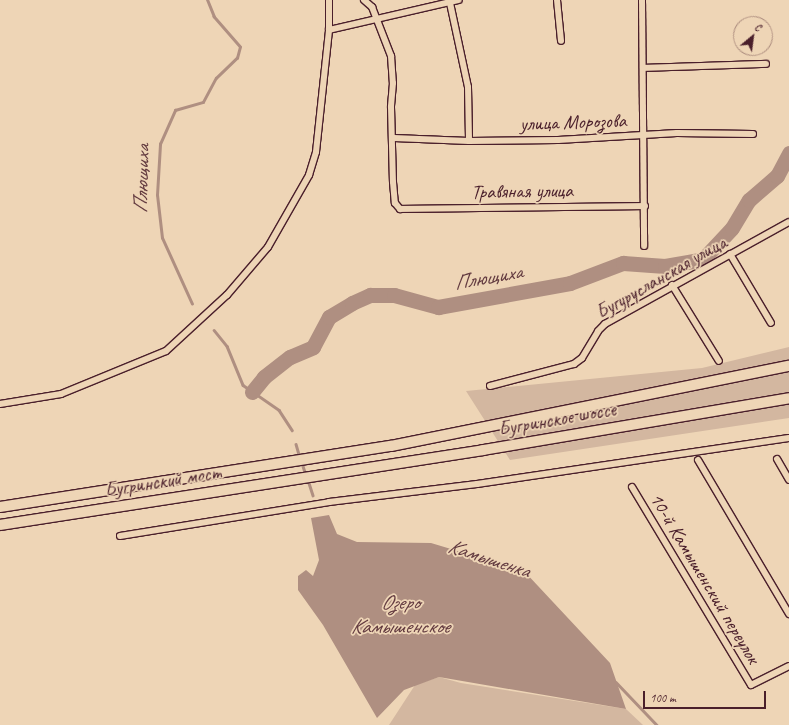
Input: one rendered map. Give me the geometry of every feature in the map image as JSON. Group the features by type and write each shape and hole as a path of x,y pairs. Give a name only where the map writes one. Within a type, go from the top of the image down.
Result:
{"main road":[{"path":"0,507 328,457 789,366"},
{"name":"Бугринское шоссе","path":"331,473 789,398"},
{"name":"Бугринский мост","path":"0,525 331,473"}],"street":[{"path":"0,404 61,394 166,351 227,295 268,247 309,175 316,152 321,122 329,30 329,0"},
{"path":"364,0 372,7 376,21 391,56 394,138"},
{"path":"329,30 376,21 458,0"},
{"path":"557,0 561,41"},
{"path":"642,0 644,68 644,246"},
{"path":"450,3 468,87 469,142"},
{"path":"644,68 766,64"},
{"name":"улица Морозова","path":"394,138 469,142 644,135 753,134"},
{"name":"Травяная улица","path":"394,138 393,182 395,203 400,209 645,206"},
{"name":"Бугурусланская улица","path":"490,386 574,364 582,358 598,331 605,324 672,285 789,222"},
{"path":"730,254 771,323"},
{"path":"672,285 719,361"},
{"path":"120,536 330,502 477,484 789,438"},
{"path":"777,459 789,480"},
{"path":"698,460 789,614"},
{"name":"10-й Камышенский переулок","path":"632,487 751,685 789,666"}],"shaded area":[{"path":"789,347 789,418 510,460 466,391 702,368"},
{"path":"439,677 461,683 626,709 643,725 389,725 415,685"}],"water":[{"name":"Озеро Камышенское","path":"329,515 337,534 357,542 431,543 524,571 610,663 626,709 439,677 404,690 377,718 323,625 298,590 298,576 306,570 313,576 319,560 311,518"}],"waterway":[{"name":"Плющиха","path":"192,304 162,238 157,195 160,144 175,110 203,102 216,78 237,58 240,47 214,17 207,0"},
{"name":"Плющиха","path":"252,392 264,377 290,357 313,347 329,317 352,303 370,295 394,295 438,307 570,283 623,263 665,266 703,259 732,228 749,200 777,176 789,153"},
{"name":"Плющиха","path":"214,330 227,346 243,385 279,410 292,430"},
{"path":"296,444 300,458"},
{"path":"302,463 306,475"},
{"path":"308,480 313,495"},
{"name":"Камышенка","path":"616,682 657,725"}]}
